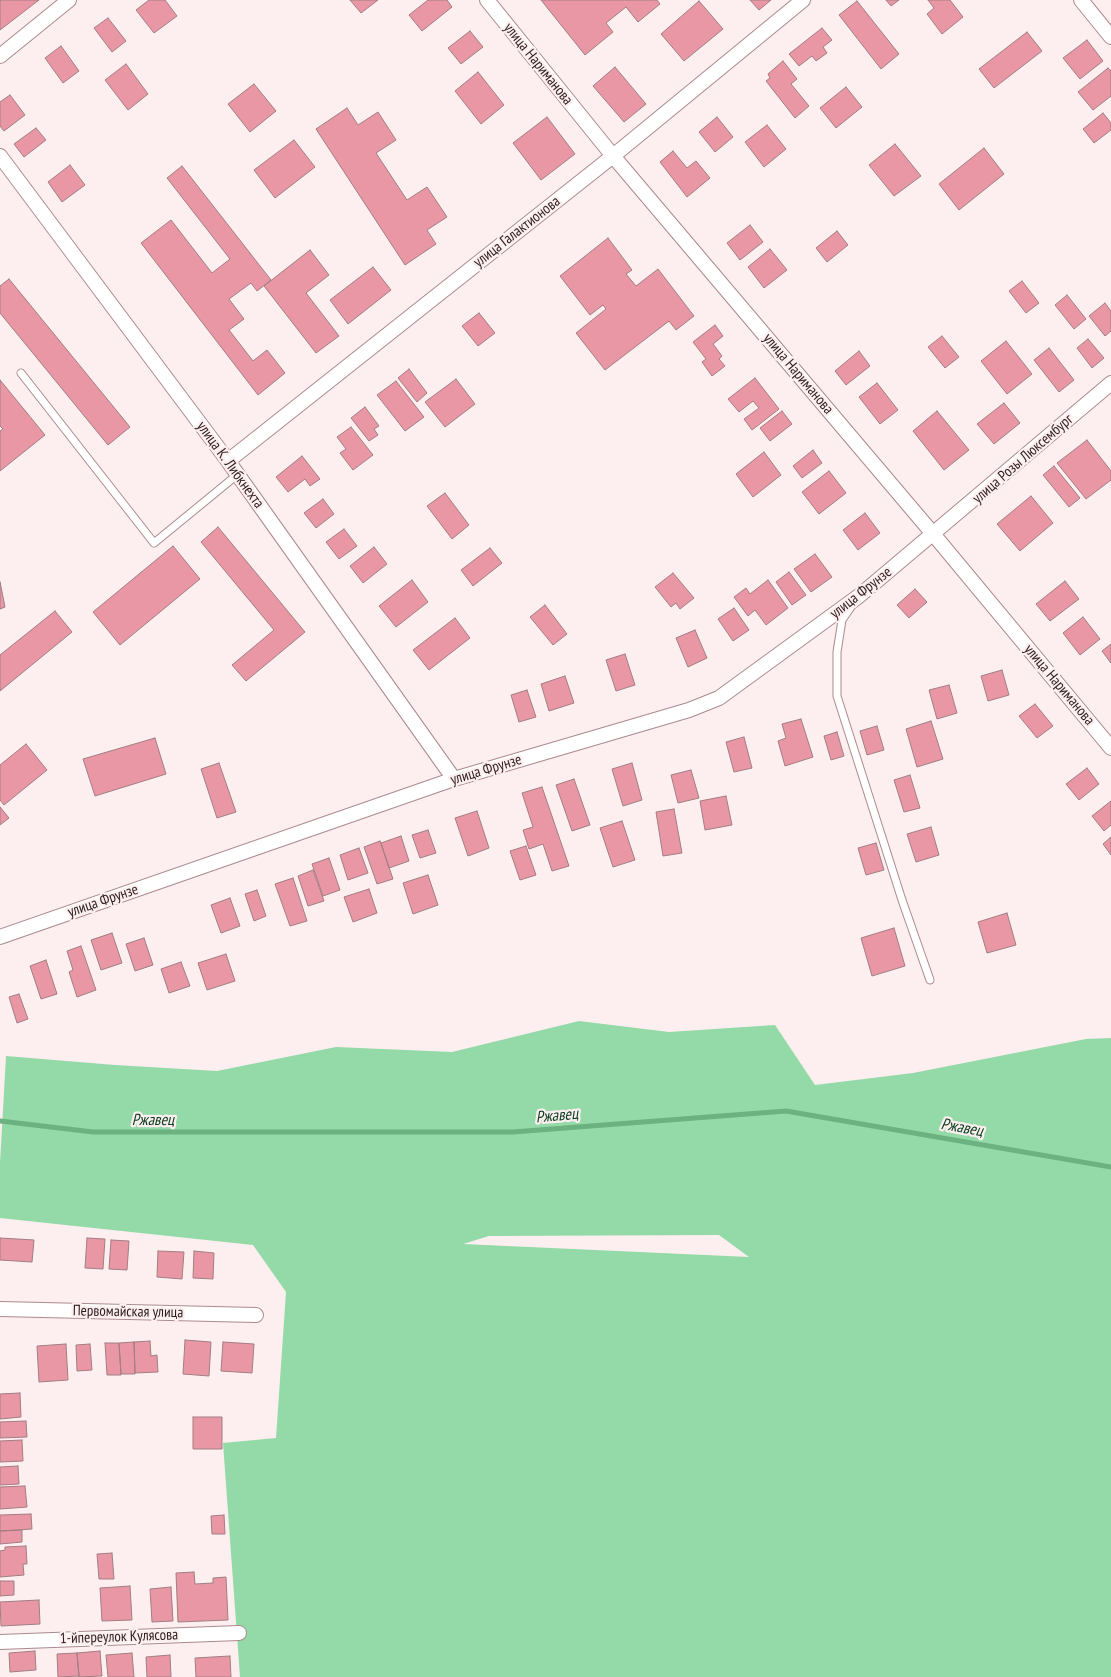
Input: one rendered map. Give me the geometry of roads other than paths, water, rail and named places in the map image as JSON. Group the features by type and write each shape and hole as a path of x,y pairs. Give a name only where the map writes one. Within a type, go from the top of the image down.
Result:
{"street":[{"path":"0,56 69,0"},
{"name":"улица Нариманова","path":"487,0 613,156 934,535 1111,748"},
{"name":"улица Галактионова","path":"228,461 613,156 804,0"},
{"path":"1080,0 1111,37"},
{"name":"улица К. Либкнехта","path":"0,156 228,461 454,779"},
{"name":"улица Розы Люксембург","path":"934,535 1111,383"},
{"name":"улица Фрунзе","path":"0,938 454,779 689,710 719,698 859,596 934,535"},
{"name":"Первомайская улица","path":"0,1309 256,1316"},
{"name":"1-йпереулок Кулясова","path":"0,1642 239,1633"}],"lane":[{"path":"21,373 154,543 238,475"},
{"path":"859,596 842,620 837,652 837,696 902,900 930,980"}],"waterway":[{"name":"Ржавец","path":"0,1121 93,1132 513,1132 786,1111 1111,1167"}]}
